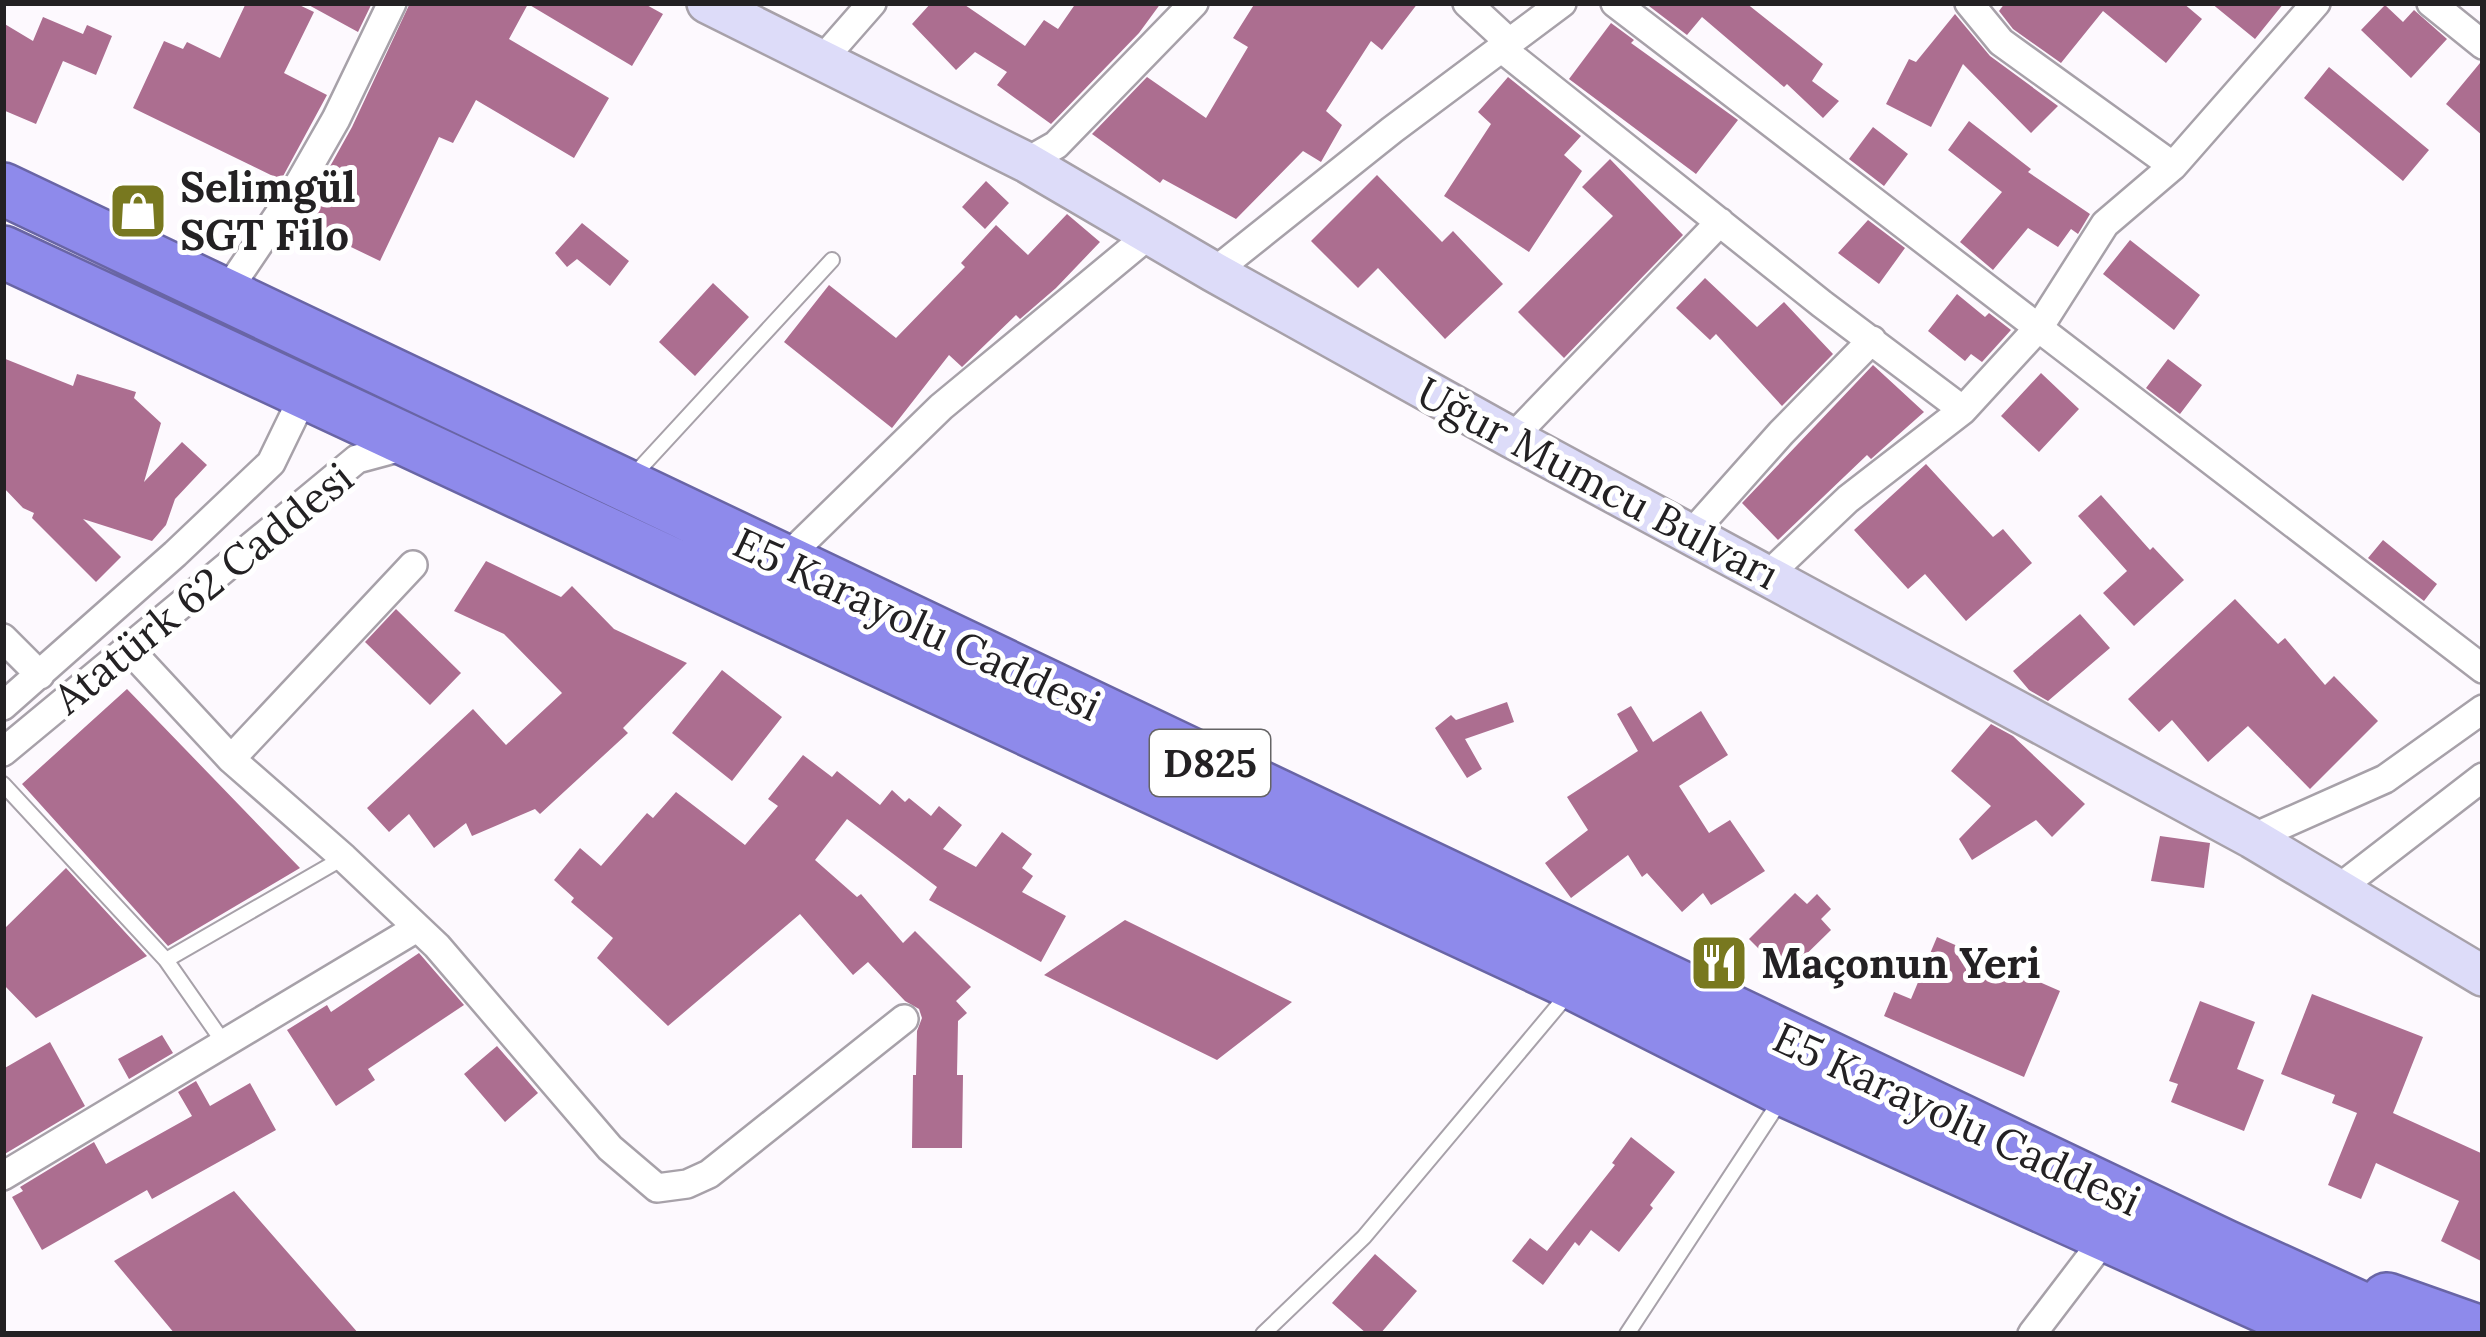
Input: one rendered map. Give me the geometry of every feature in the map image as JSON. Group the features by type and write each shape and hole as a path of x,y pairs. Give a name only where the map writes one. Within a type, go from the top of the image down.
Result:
{"highway":[{"name":"E5 Karayolu Caddesi","path":"3,189 2418,1334"},
{"name":"E5 Karayolu Caddesi","path":"3,252 1576,985 1786,1091 2325,1334"},
{"path":"2224,1246 2483,1333"}],"street":[{"path":"225,294 296,189 392,3"},
{"name":"Uğur Mumcu Bulvarı","path":"707,3 1026,162 1512,439 2252,838 2483,976"},
{"path":"822,60 872,3"},
{"path":"1026,162 1056,145 1194,3"},
{"path":"1467,3 1505,45 1720,222 1964,410"},
{"path":"1214,272 1562,3"},
{"path":"1616,3 2483,669"},
{"path":"1969,3 2001,41 2173,166"},
{"path":"1768,575 1848,499 1964,410 2040,326 2105,224 2173,166 2316,3"},
{"path":"2431,3 2483,45"},
{"path":"1512,439 1720,222"},
{"path":"784,560 940,407 1150,234"},
{"path":"1691,534 1780,433 1872,340"},
{"name":"Atatürk 62 Caddesi","path":"3,706 271,463 304,393"},
{"name":"Atatürk 62 Caddesi","path":"3,752 357,459 413,443"},
{"path":"232,759 413,565"},
{"path":"3,638 40,675"},
{"path":"127,647 232,759 437,946 610,1148 657,1188 687,1184 709,1174 904,1019"},
{"path":"2252,838 2386,778 2483,710"},
{"path":"2338,890 2483,777"},
{"path":"3,1176 415,929"},
{"path":"2032,1334 2109,1233"}],"lane":[{"path":"625,485 832,260"},
{"path":"3,784 166,960 224,1043"},
{"path":"166,960 344,857"},
{"path":"1263,1334 1364,1237 1576,985"},
{"path":"1627,1334 1786,1091"}],"building":[{"path":"246,3 295,3 314,12 284,73 327,95 281,180 133,108 164,41 183,49 187,42 220,58"},
{"path":"305,3 372,3 358,32"},
{"path":"410,3 643,3 663,14 632,66 528,4 509,39 609,98 574,158 476,100 453,143 439,137 380,261 299,222 352,127"},
{"path":"931,3 962,3 1025,46 1044,20 1058,29 1076,3 1161,3 1139,33 1051,124 997,85 1007,72 975,52 956,70 912,24"},
{"path":"1255,3 1418,3 1382,50 1371,41 1326,111 1342,125 1321,162 1303,151 1236,219 1163,179 1160,183 1092,134 1147,77 1206,118 1248,47 1233,38"},
{"path":"1645,3 1746,3 1823,64 1812,81 1839,101 1823,118 1702,17 1687,35"},
{"path":"2005,3 2183,3 2202,19 2166,63 2103,11 2061,63 2013,29 1999,11"},
{"path":"2211,3 2284,3 2255,39"},
{"path":"2385,5 2403,22 2414,10 2447,39 2411,78 2361,30"},
{"path":"1955,14 1990,56 2058,106 2031,133 1963,64 1931,127 1886,104 1909,59 1916,62"},
{"path":"43,17 83,34 87,25 112,36 96,75 63,61 36,124 3,110 3,23 33,41"},
{"path":"1611,23 1634,40 1631,43 1738,120 1696,174 1569,79"},
{"path":"2483,63 2483,136 2446,104"},
{"path":"2329,67 2429,150 2403,181 2304,98"},
{"path":"1508,77 1581,136 1564,155 1582,171 1529,252 1444,196 1491,124 1478,112"},
{"path":"1969,121 2031,169 2028,172 2090,214 2078,234 2071,229 2058,247 2028,228 1993,270 1960,242 2002,192 1948,150"},
{"path":"1873,127 1908,154 1884,186 1849,159"},
{"path":"1610,159 1683,235 1564,358 1518,312 1613,216 1582,187"},
{"path":"1377,175 1442,242 1453,231 1503,284 1445,339 1378,268 1358,288 1311,241"},
{"path":"986,181 1009,203 985,229 962,207"},
{"path":"1067,214 1100,242 1056,288 1020,319 1016,315 962,367 949,355 892,428 784,342 829,285 896,338 965,267 961,263 996,225 1028,255"},
{"path":"1868,220 1905,248 1879,284 1838,253"},
{"path":"582,223 629,261 610,286 577,259 567,267 555,253"},
{"path":"2130,240 2200,295 2174,330 2103,274"},
{"path":"1705,278 1757,327 1784,302 1833,354 1782,406 1716,334 1710,340 1676,308"},
{"path":"713,283 749,317 695,376 659,342"},
{"path":"1957,294 1985,317 1989,313 2011,330 1982,362 1971,354 1965,361 1928,331"},
{"path":"3,358 73,386 77,374 136,392 134,398 161,423 144,482 182,442 207,465 175,499 166,525 152,541 83,519 121,557 96,582 32,518 34,513 3,487"},
{"path":"2168,359 2202,385 2180,414 2146,388"},
{"path":"1873,365 1924,412 1871,459 1867,455 1778,540 1742,503"},
{"path":"2041,373 2079,409 2039,452 2001,416"},
{"path":"1926,464 1993,537 2003,529 2032,563 1966,621 1925,574 1908,589 1854,530"},
{"path":"2101,495 2184,580 2134,626 2103,593 2127,571 2078,516"},
{"path":"2383,540 2437,584 2424,601 2368,558"},
{"path":"486,561 561,597 572,586 614,629 687,663 623,728 628,733 540,814 535,809 472,836 466,823 434,848 409,814 389,832 367,808 473,709 506,745 562,693 504,634 454,611"},
{"path":"2235,599 2278,644 2285,638 2325,685 2334,676 2378,721 2310,789 2248,726 2208,762 2172,720 2159,732 2128,699"},
{"path":"396,609 461,673 430,705 365,642"},
{"path":"2080,614 2110,648 2048,701 2029,690 2013,671"},
{"path":"722,670 782,717 732,781 672,733"},
{"path":"127,689 300,868 168,946 22,784"},
{"path":"1507,702 1514,722 1465,739 1482,769 1467,778 1435,728 1451,715 1456,720"},
{"path":"1631,706 1653,742 1701,711 1728,755 1679,786 1709,833 1730,820 1765,871 1711,905 1703,893 1682,912 1647,873 1642,877 1628,855 1571,898 1545,863 1588,830 1567,797 1638,751 1617,714"},
{"path":"1991,724 2013,736 2085,804 2052,837 2036,820 1972,860 1959,839 1991,806 1951,771"},
{"path":"803,755 832,777 837,771 880,805 892,790 931,816 939,806 962,825 943,849 976,867 1002,832 1032,854 1022,868 1033,876 1022,892 1066,916 1041,962 929,900 937,887 847,819 815,860 857,897 861,894 903,943 915,931 971,987 956,1001 967,1013 958,1021 962,1148 912,1148 919,1009 905,1001 868,962 853,975 800,914 668,1026 597,958 613,938 571,902 574,898 554,880 580,848 601,866 647,813 653,818 676,792 745,845 778,806 768,799"},
{"path":"2160,836 2210,843 2204,888 2151,881"},
{"path":"66,868 147,956 36,1018 3,984 3,930"},
{"path":"1795,893 1807,904 1817,894 1831,909 1821,919 1831,930 1785,975 1749,939"},
{"path":"1125,920 1292,1002 1217,1060 1044,975"},
{"path":"1937,937 2060,991 2024,1077 1884,1016 1894,992 1911,999"},
{"path":"419,953 464,1005 368,1069 375,1080 336,1106 287,1030 327,1005 331,1012"},
{"path":"2312,994 2423,1037 2393,1113 2483,1154 2483,1262 2441,1241 2459,1201 2376,1163 2361,1199 2328,1185 2357,1113 2332,1103 2335,1095 2281,1074"},
{"path":"2200,1001 2255,1022 2237,1069 2264,1080 2244,1131 2171,1102 2178,1084 2169,1081"},
{"path":"162,1035 173,1053 129,1079 118,1059"},
{"path":"50,1042 85,1106 3,1155 3,1069"},
{"path":"497,1046 538,1093 505,1122 464,1074"},
{"path":"196,1081 210,1106 250,1083 276,1130 152,1199 147,1190 42,1250 12,1197 23,1191 20,1187 94,1142 106,1164 192,1116 178,1092"},
{"path":"1631,1137 1675,1172 1619,1252 1591,1230 1579,1246 1575,1242 1543,1285 1512,1261 1530,1238 1547,1251 1615,1165"},
{"path":"234,1191 359,1334 175,1334 114,1261"},
{"path":"1375,1254 1417,1291 1380,1334 1367,1334 1332,1303"}],"place":[{"name":"Selimgül SGT Filo","path":"138,211"},
{"name":"Maçonun Yeri","path":"1719,963"}]}
